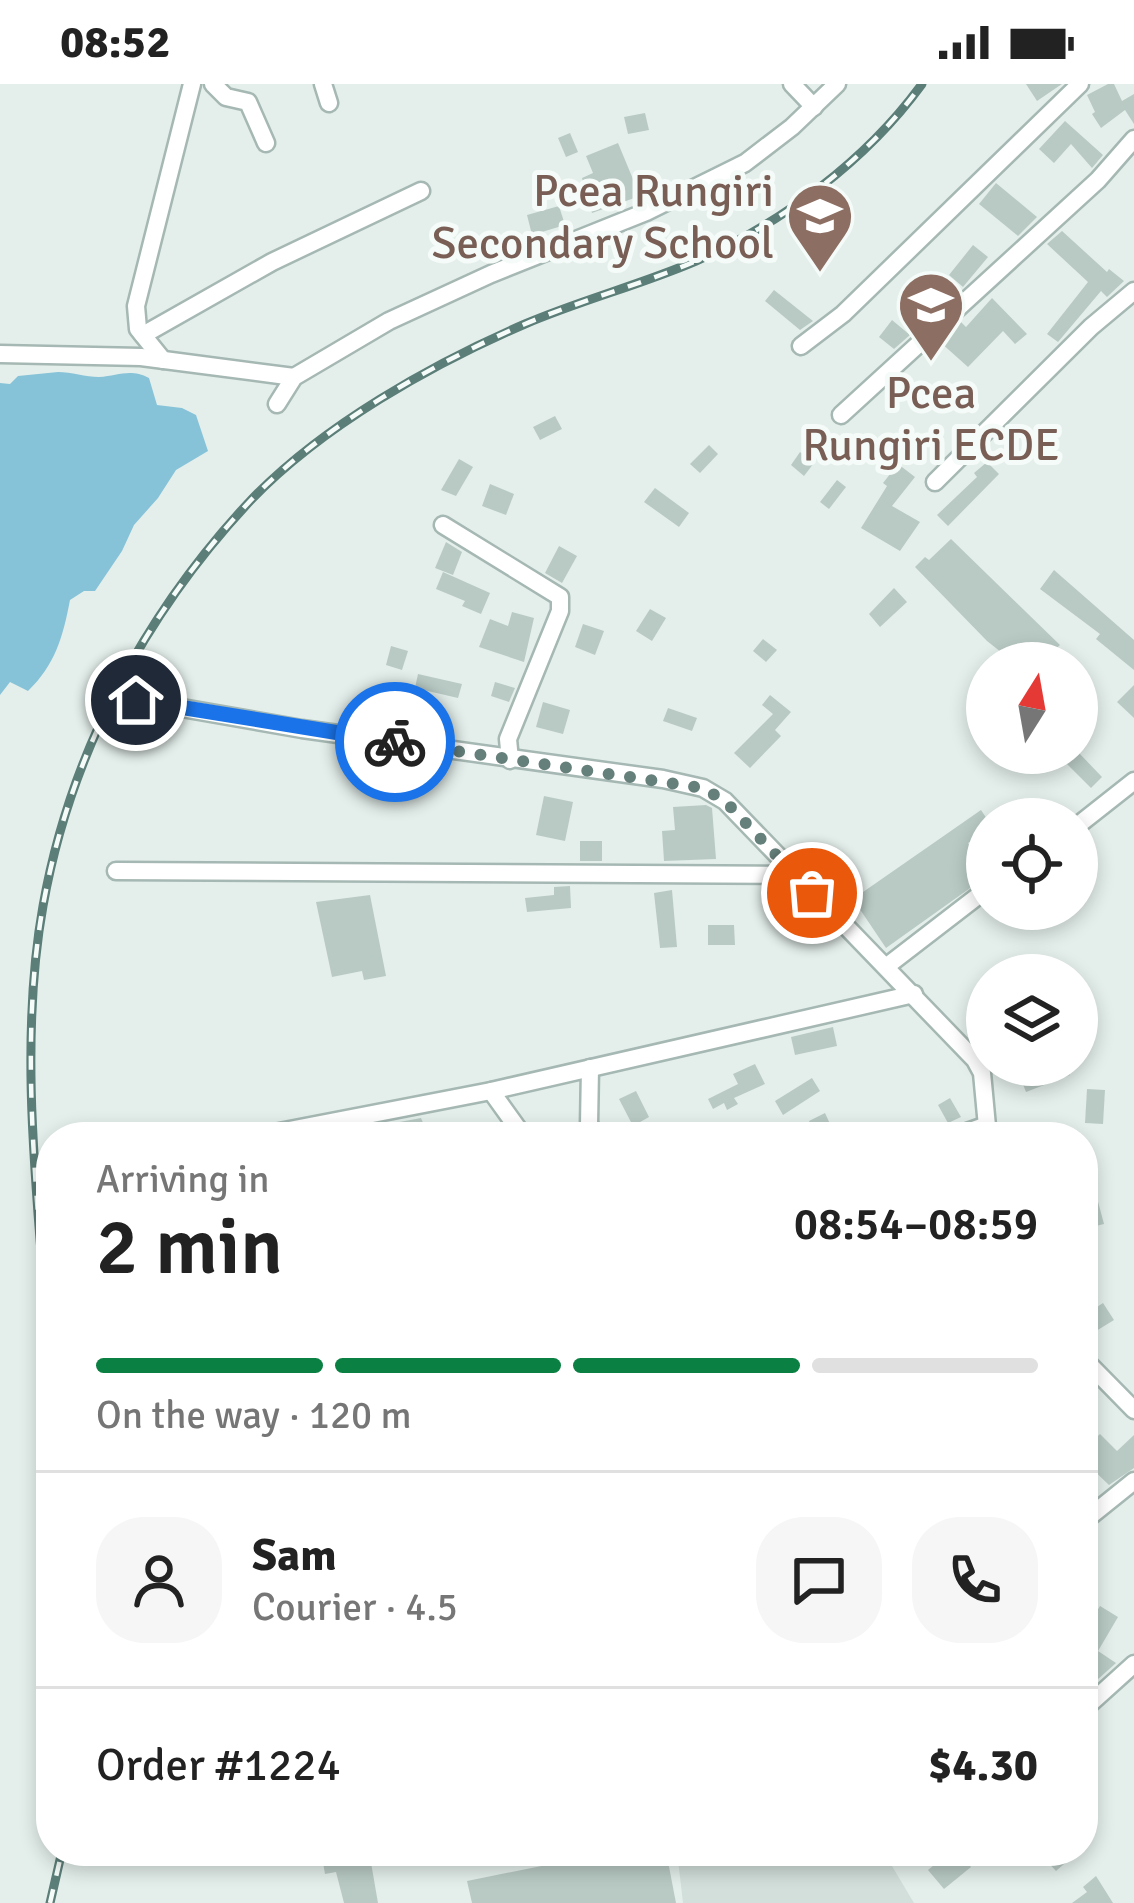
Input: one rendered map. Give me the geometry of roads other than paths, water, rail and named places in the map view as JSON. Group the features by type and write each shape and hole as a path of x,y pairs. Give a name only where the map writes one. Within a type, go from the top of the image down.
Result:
{"street":[{"path":"164,360 143,335 135,319 136,306 191,87 212,84 226,98 248,102 266,143"},
{"path":"323,84 329,103"},
{"path":"792,84 814,107"},
{"path":"277,404 294,377 389,321 646,212 745,163 837,84"},
{"path":"801,346 842,314 1080,84"},
{"path":"841,415 1098,180 1134,139"},
{"path":"143,335 272,262 421,191"},
{"path":"935,482 1091,327 1134,291"},
{"path":"0,355 114,355 294,377"},
{"path":"443,525 560,597 560,610 508,739 511,760"},
{"path":"136,700 703,788 725,801 975,1060 982,1073 987,1122"},
{"path":"1098,810 1134,782"},
{"path":"116,871 798,875"},
{"path":"887,966 966,905"},
{"path":"331,1122 491,1091 914,994"},
{"path":"589,1122 590,1068"},
{"path":"491,1091 513,1122"},
{"path":"1098,1373 1134,1410"},
{"path":"1098,1510 1134,1481"},
{"path":"1098,1696 1134,1664"}],"water":[{"path":"58,372 99,377 130,373 149,378 157,405 196,415 208,451 176,470 134,525 95,591 84,591 70,600 56,650 37,681 28,691 10,682 0,695 0,383"}],"railway":[{"path":"36,1181 31,1022 35,963 55,849 72,794 117,688 146,638 213,544 279,473 344,422 416,378 546,315 696,261 791,209 849,164 922,84"},
{"path":"50,1903 59,1866"}],"place":[{"name":"Pcea Rungiri Secondary School","path":"820,275"},
{"name":"Pcea Rungiri ECDE","path":"931,364"}]}
